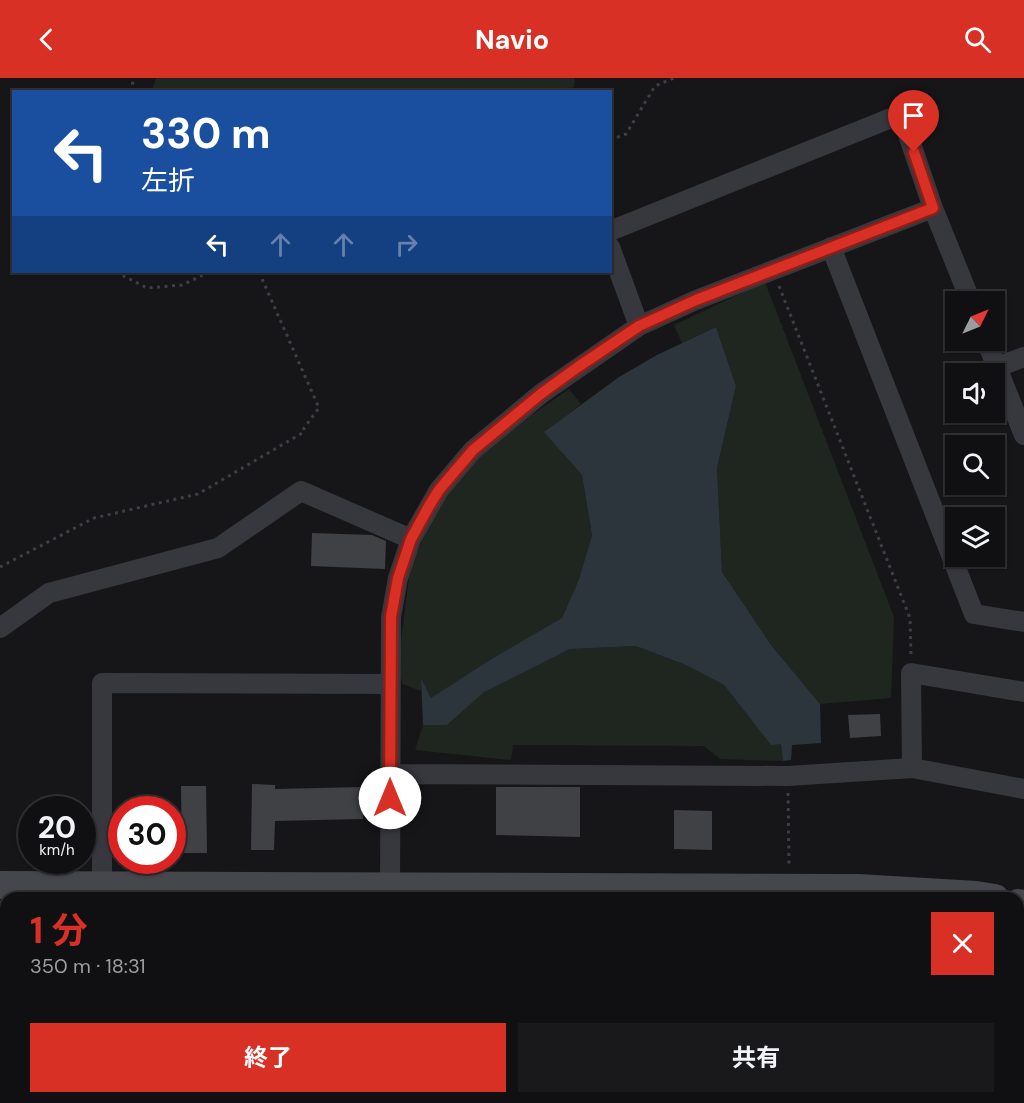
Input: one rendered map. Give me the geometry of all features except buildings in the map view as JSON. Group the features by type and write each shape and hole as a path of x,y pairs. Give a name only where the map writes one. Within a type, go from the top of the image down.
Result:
{"street":[{"path":"612,230 901,114 933,208 966,291"},
{"path":"390,892 391,617 398,578 411,539 439,490 473,450 551,387 639,326 696,300 933,208"},
{"path":"831,247 974,614 1024,622"},
{"path":"612,252 639,326"},
{"path":"1005,364 1024,357"},
{"path":"1005,387 1024,435"},
{"path":"0,628 49,593 218,548 301,491 411,539"},
{"path":"912,768 912,673 1024,692"},
{"path":"102,885 102,683 390,684"},
{"path":"390,774 788,776 912,768 1024,789"},
{"path":"0,885 102,885 390,892 858,888 925,892"}],"path":[{"path":"612,139 626,134 655,86 674,78"},
{"path":"773,270 910,618 912,673"},
{"path":"118,273 147,288 182,285 207,273"},
{"path":"0,567 94,518 198,494 304,432 304,428 319,408 259,273"},
{"path":"788,776 789,873"}],"shaded area":[{"path":"156,78 575,78 574,87 567,90 152,90"},
{"path":"765,282 894,617 891,698 820,704 771,645 722,572 717,468 736,386 716,327 682,343 674,325"},
{"path":"716,327 736,386 717,468 722,572 771,645 820,704 821,743 792,745 791,760 783,761 781,744 771,745 724,685 686,665 636,646 570,649 484,692 447,725 423,725 421,679 431,698 493,658 562,618 579,579 592,535 582,475 544,432 619,377 657,355"},
{"path":"569,389 581,404 545,432 582,475 592,535 579,579 562,618 493,658 431,699 421,681 421,691 402,684 398,664 410,570 433,513 470,464 519,424"},
{"path":"636,646 686,665 724,685 771,744 781,744 783,761 720,759 704,746 513,745 511,760 415,750 423,725 447,725 483,692 570,649"}],"route":[{"path":"390,798 391,617 398,578 411,539 439,490 473,450 542,393 639,326 696,300 933,208 914,152"}]}
